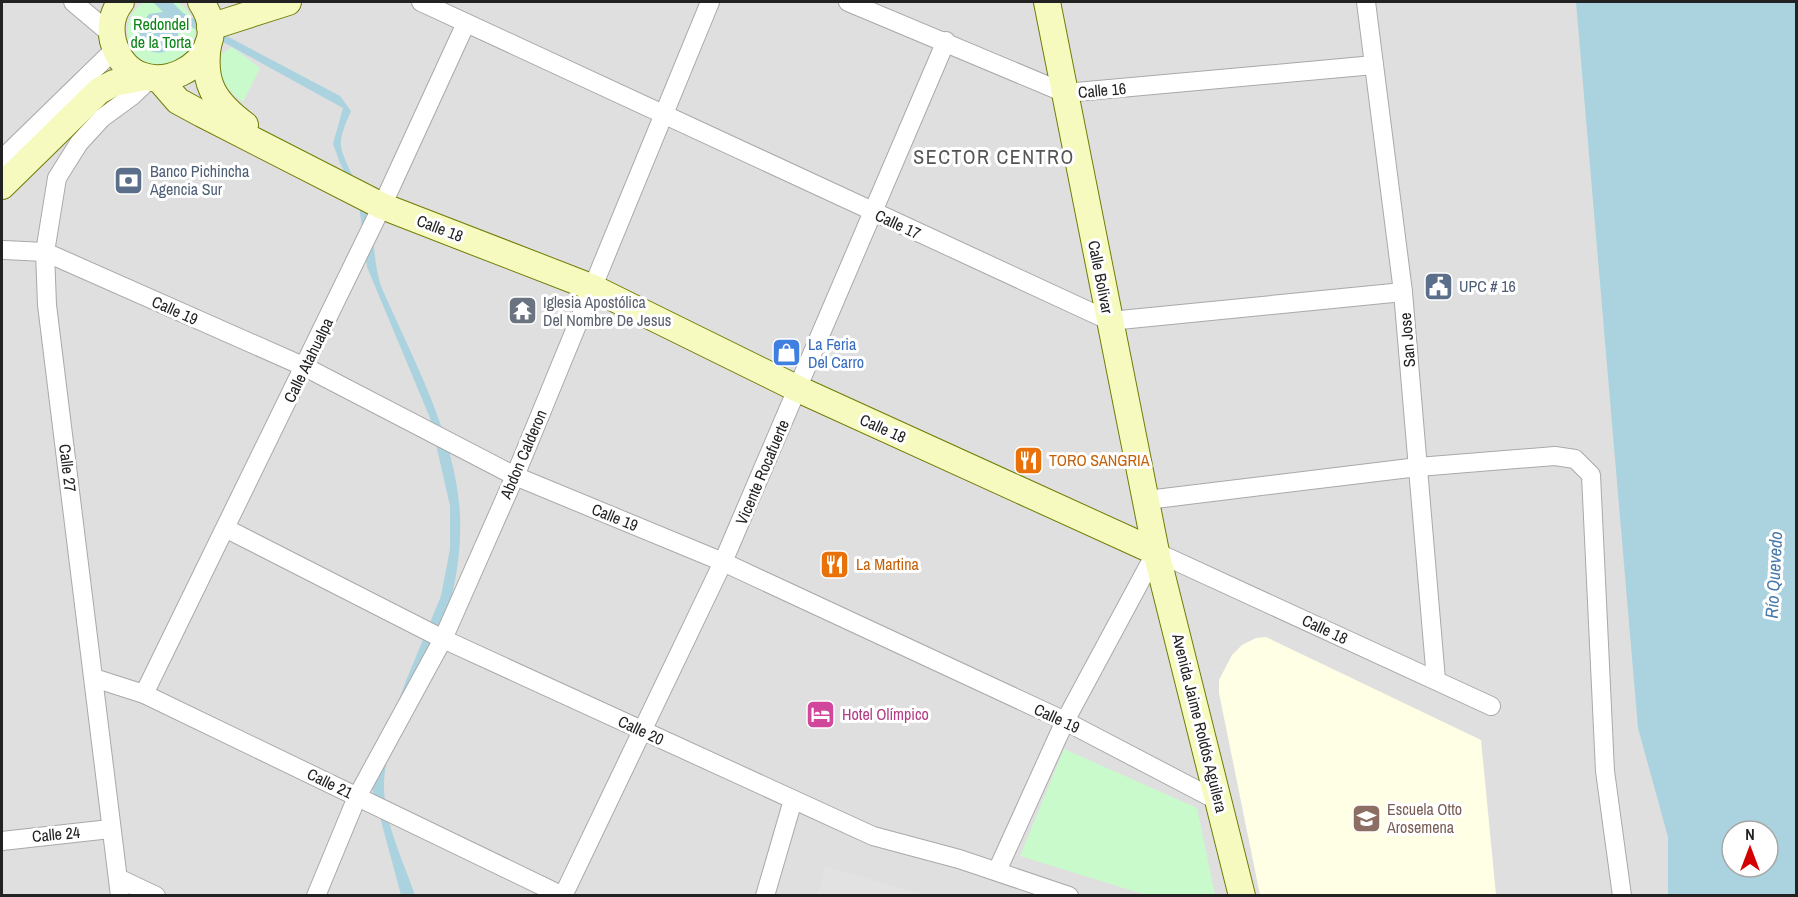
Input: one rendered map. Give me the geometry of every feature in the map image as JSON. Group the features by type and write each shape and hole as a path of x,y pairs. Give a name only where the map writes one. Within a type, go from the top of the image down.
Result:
{"main road":[{"path":"93,97 117,48 112,18 120,2"},
{"path":"2,186 93,97 114,84 175,76 189,69 201,58 206,16 288,2"},
{"name":"Calle Bolivar","path":"1047,2 1156,552"},
{"name":"Calle 18","path":"206,16 207,77 219,103 275,151"},
{"path":"117,48 152,78"},
{"name":"Calle 18","path":"152,78 178,100 258,145 275,151 382,206 591,287 798,389 1156,552"},
{"name":"Avenida Jaime Roldós Aguilera","path":"1156,552 1242,896"}],"street":[{"path":"2,159 117,48 73,2"},
{"name":"Calle 17","path":"421,2 1110,321"},
{"name":"Abdon Calderon","path":"316,896 357,797 443,639 514,477 710,2"},
{"name":"Calle 16","path":"848,2 946,41 1065,93 1374,65"},
{"name":"San Jose","path":"1366,2 1403,292 1436,680"},
{"name":"Calle Atahualpa","path":"144,694 227,529 382,206 466,23"},
{"name":"Vicente Rocafuerte","path":"563,896 723,562 798,389 871,211 946,41"},
{"name":"Calle 27","path":"119,887 110,830 94,678 49,317 45,252 57,178 79,143 102,118 152,78"},
{"name":"Calle 19","path":"4,250 45,252 304,367 514,477 723,562 1065,721 1220,802"},
{"path":"1110,321 1403,292"},
{"path":"1147,500 1418,467 1555,456 1575,459 1591,475 1605,771 1622,896"},
{"name":"Calle 20","path":"227,529 443,639 873,836 997,871 1070,896"},
{"path":"997,871 1065,721 1156,552"},
{"name":"Calle 18","path":"1156,552 1491,706"},
{"name":"Calle 21","path":"94,678 144,694 563,896"},
{"path":"765,896 793,800"},
{"name":"Calle 24","path":"2,841 110,830"},
{"path":"119,887 156,896"}],"shaded area":[{"path":"2,2 1796,2 1796,895 2,896"},
{"name":"Escuela Otto Arosemena","path":"1266,637 1481,740 1496,895 1260,895 1219,693 1219,680 1232,655 1242,645 1256,638"},
{"path":"825,866 920,894 920,895 818,895"}],"green space":[{"name":"Redondel de la Torta","path":"154,-2 168,-2 180,3 190,13 195,32 190,51 180,61 168,66 154,66 142,61 132,51 127,39 127,25 132,13 142,3"},
{"path":"232,47 260,68 243,102 231,92 222,76 222,54"},
{"path":"1064,749 1197,808 1215,895 1146,895 1020,856"}],"water":[{"path":"153,2 172,2 183,13 340,96 351,111 342,137 342,152 370,219 380,283 443,430 457,487 460,516 455,580 448,610 427,670 388,757 385,775 386,810 415,895 401,895 370,780 405,683 441,596 450,549 450,506 430,418 367,267 358,197 333,144 343,108 214,37 177,21 178,33 175,43 162,52 153,52 140,41 138,29 149,14 163,12"},
{"name":"Río Quevedo","path":"1576,2 1796,2 1796,895 1668,895 1668,837 1638,728"}],"place":[{"name":"Banco Pichincha Agencia Sur","path":"129,180"},
{"name":"UPC # 16","path":"1438,286"},
{"name":"Iglesia Apostólica Del Nombre De Jesus","path":"522,311"},
{"name":"La Feria Del Carro","path":"787,353"},
{"name":"TORO SANGRIA","path":"1028,460"},
{"name":"La Martina","path":"835,564"},
{"name":"Hotel Olímpico","path":"821,714"},
{"name":"Escuela Otto Arosemena","path":"1366,818"}],"district":[{"name":"SECTOR CENTRO","path":"994,157"}]}
